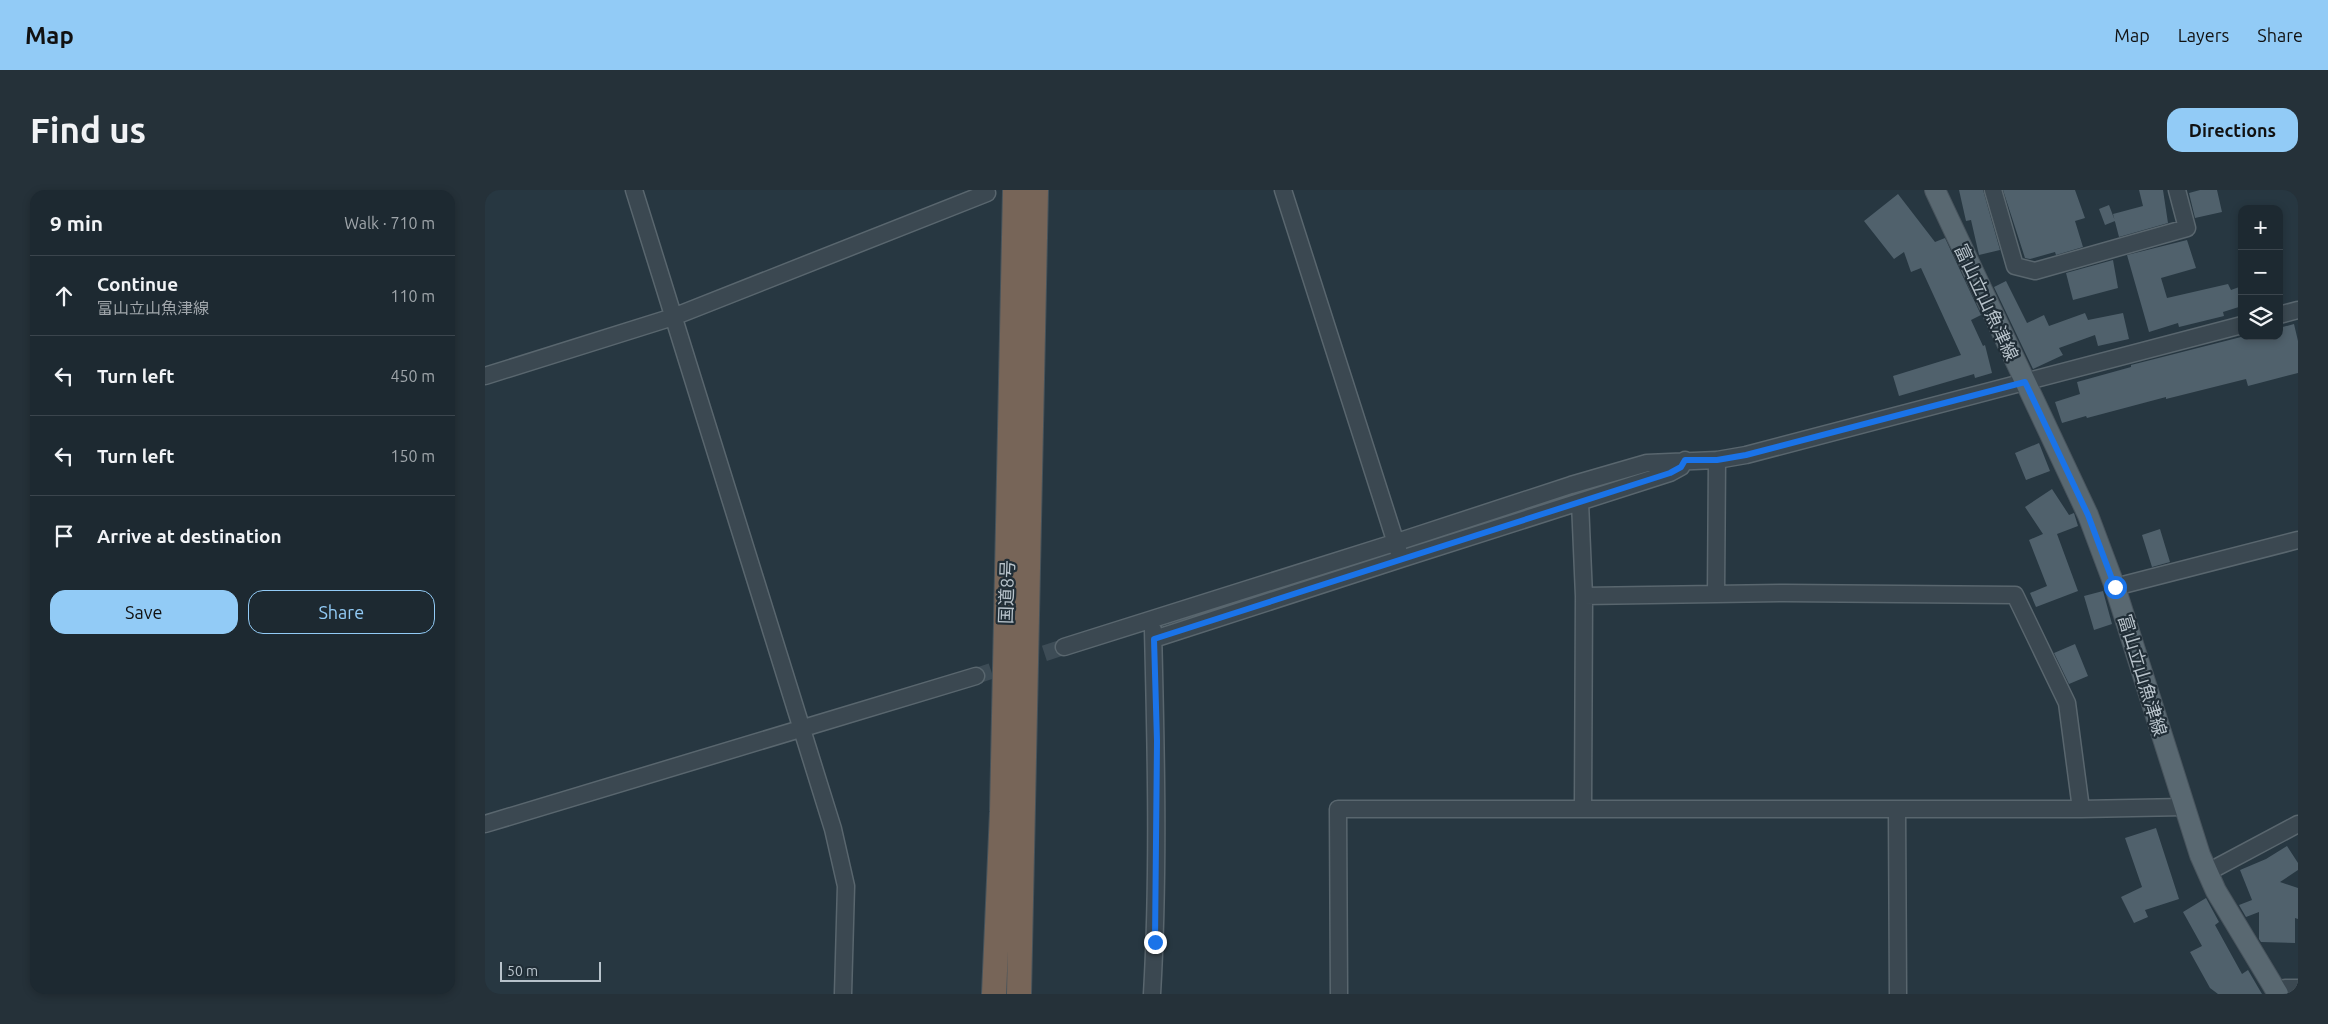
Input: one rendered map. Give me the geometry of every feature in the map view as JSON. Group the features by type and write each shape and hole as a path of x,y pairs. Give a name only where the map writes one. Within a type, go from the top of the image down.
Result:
{"highway":[{"name":"国道8号","path":"994,994 1002,812 1015,190"},
{"name":"国道8号","path":"1019,994 1036,190"}],"main road":[{"name":"富山立山魚津線","path":"1935,190 2088,515 2115,587 2184,807 2208,872 2217,891 2278,994"}],"street":[{"path":"634,190 833,830 845,886 843,994"},
{"path":"1283,190 1401,559"},
{"path":"1993,190 2015,266 2035,271 2187,228 2177,190"},
{"path":"485,376 673,317 987,193"},
{"path":"2283,314 2298,310"},
{"path":"1064,647 1571,485 1647,463 1717,460 1746,455 2238,326"},
{"path":"1154,639 1670,473 1681,467 1685,460"},
{"path":"1716,594 1717,460"},
{"path":"1580,502 1584,596 1583,809"},
{"path":"2115,587 2298,540"},
{"path":"1584,596 1716,594 2015,595 2067,703 2081,810"},
{"path":"1152,994 1155,942 1157,741 1153,620"},
{"path":"485,824 976,676"},
{"path":"1339,994 1338,809 2081,810 2184,807"},
{"path":"1897,809 1898,994"},
{"path":"2208,872 2298,824"},
{"path":"2278,994 2285,988 2298,988"}],"building":[{"path":"1959,190 1983,190 2000,250 1979,255 1971,220 1966,221"},
{"path":"2003,190 2075,190 2085,218 2075,221 2083,247 2056,255 2055,252 2030,259 2025,258"},
{"path":"2139,190 2163,190 2168,223 2119,237 2113,214 2143,206"},
{"path":"2200,190 2217,190 2222,212 2195,218 2189,193"},
{"path":"1898,194 1935,242 1945,238 1981,315 1971,320 1983,346 1985,345 1992,373 1975,378 1974,374 1899,396 1893,376 1961,355 1921,268 1911,272 1904,252 1894,259 1864,221"},
{"path":"2109,205 2115,221 2105,225 2099,209"},
{"path":"2187,240 2196,268 2161,278 2167,298 2228,284 2231,290 2238,287 2238,307 2223,312 2224,316 2179,327 2178,323 2149,332 2127,255"},
{"path":"2113,260 2118,288 2073,300 2066,273"},
{"path":"2006,281 2027,323 2044,315 2049,326 2085,313 2088,320 2123,313 2129,339 2098,346 2095,335 2059,348 2063,355 2033,369 1994,287"},
{"path":"2294,324 2298,341 2298,373 2248,386 2246,379 2062,423 2055,402 2080,394 2077,382 2131,367 2131,365 2238,338 2238,340 2283,340 2283,327"},
{"path":"2039,443 2050,471 2026,480 2015,453"},
{"path":"2052,489 2069,515 2074,513 2078,526 2057,534 2078,591 2036,607 2030,593 2047,586 2029,540 2043,534 2025,507"},
{"path":"2160,529 2170,562 2152,567 2142,535"},
{"path":"2103,591 2112,624 2094,630 2084,596"},
{"path":"2075,644 2088,676 2069,684 2054,653"},
{"path":"2156,828 2179,899 2145,910 2148,917 2134,923 2121,897 2142,887 2125,838"},
{"path":"2287,846 2298,863 2298,870 2280,882 2298,888 2298,919 2295,918 2295,943 2261,942 2259,939 2259,912 2246,917 2239,905 2252,900 2240,870 2266,859"},
{"path":"2206,898 2219,922 2215,925 2242,974 2248,970 2262,994 2218,994 2210,988 2190,952 2202,946 2183,912"}],"tunnel":[{"path":"976,676 1064,647"}],"route":[{"path":"1155,942 1157,741 1154,639 1670,473 1681,467 1685,460 1717,460 1746,455 2025,382 2088,515 2115,587"}]}
